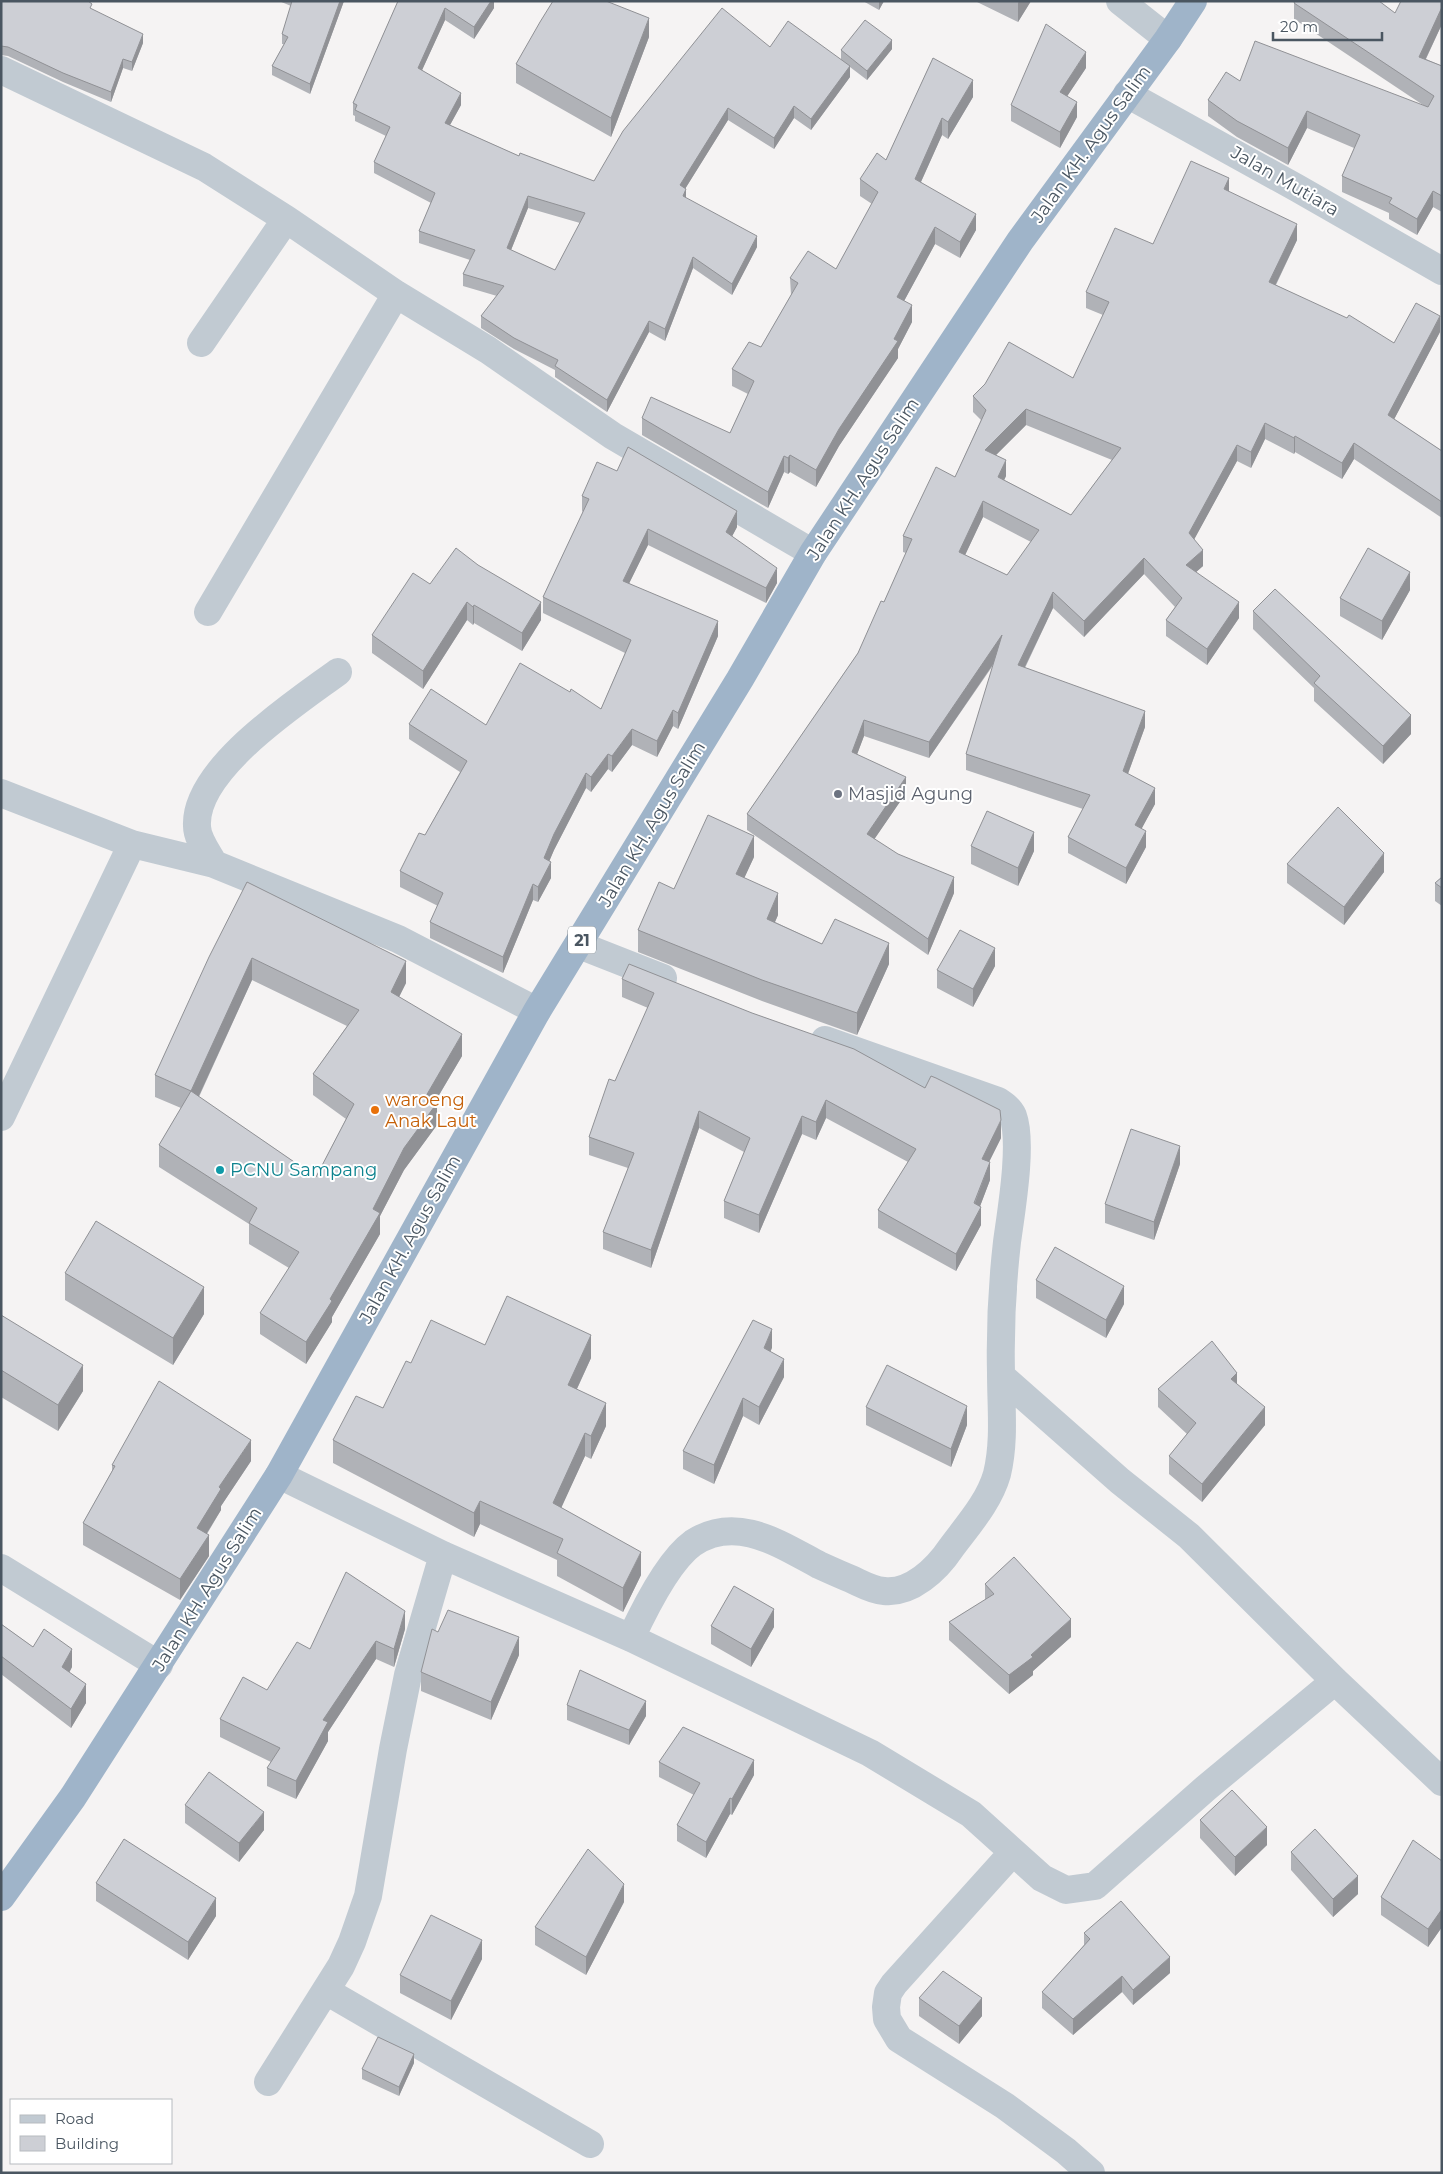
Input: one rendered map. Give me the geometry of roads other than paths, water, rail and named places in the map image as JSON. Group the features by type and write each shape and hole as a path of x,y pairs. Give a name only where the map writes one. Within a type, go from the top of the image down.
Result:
{"highway":[{"name":"Jalan KH. Agus Salim","path":"1,1897 73,1797 159,1666 279,1475 537,1011 740,679 813,553 1020,241 1168,39 1193,1"}],"street":[{"path":"1120,1 1168,39"},
{"path":"1,70 204,167 286,219 396,294 488,350 612,436 813,553"},
{"name":"Jalan Mutiara","path":"1127,94 1273,174 1442,271"},
{"path":"202,343 286,219"},
{"path":"208,612 396,294"},
{"path":"214,864 197,829 197,817 201,802 213,781 229,760 269,723 338,672"},
{"path":"1,793 132,844 214,864 398,939 537,1011"},
{"path":"1,1117 132,844"},
{"path":"579,945 686,987"},
{"path":"631,1638 646,1606 670,1569 691,1545 701,1539 722,1533 744,1532 766,1536 820,1565 872,1589 886,1592 907,1587 927,1575 944,1558 980,1508 997,1474 1003,1412 1001,1376 1004,1267 1015,1170 1016,1133 1011,1112 998,1101 803,1032"},
{"path":"1001,1376 1120,1480 1189,1536 1335,1682 1442,1782"},
{"path":"279,1475 443,1555 631,1638 870,1753 972,1814 1042,1878 1066,1890 1095,1886 1206,1788 1335,1682"},
{"path":"268,2082 326,1991 352,1942 368,1896 393,1749 408,1675 443,1555"},
{"path":"1,1568 159,1666"},
{"path":"1012,1852 894,1984 888,1993 887,2019 899,2039 1005,2106 1066,2151 1091,2173"},
{"path":"326,1991 590,2144"}],"place":[{"name":"Masjid Agung","path":"838,794"},
{"name":"waroeng Anak Laut","path":"375,1110"},
{"name":"PCNU Sampang","path":"220,1170"}]}
